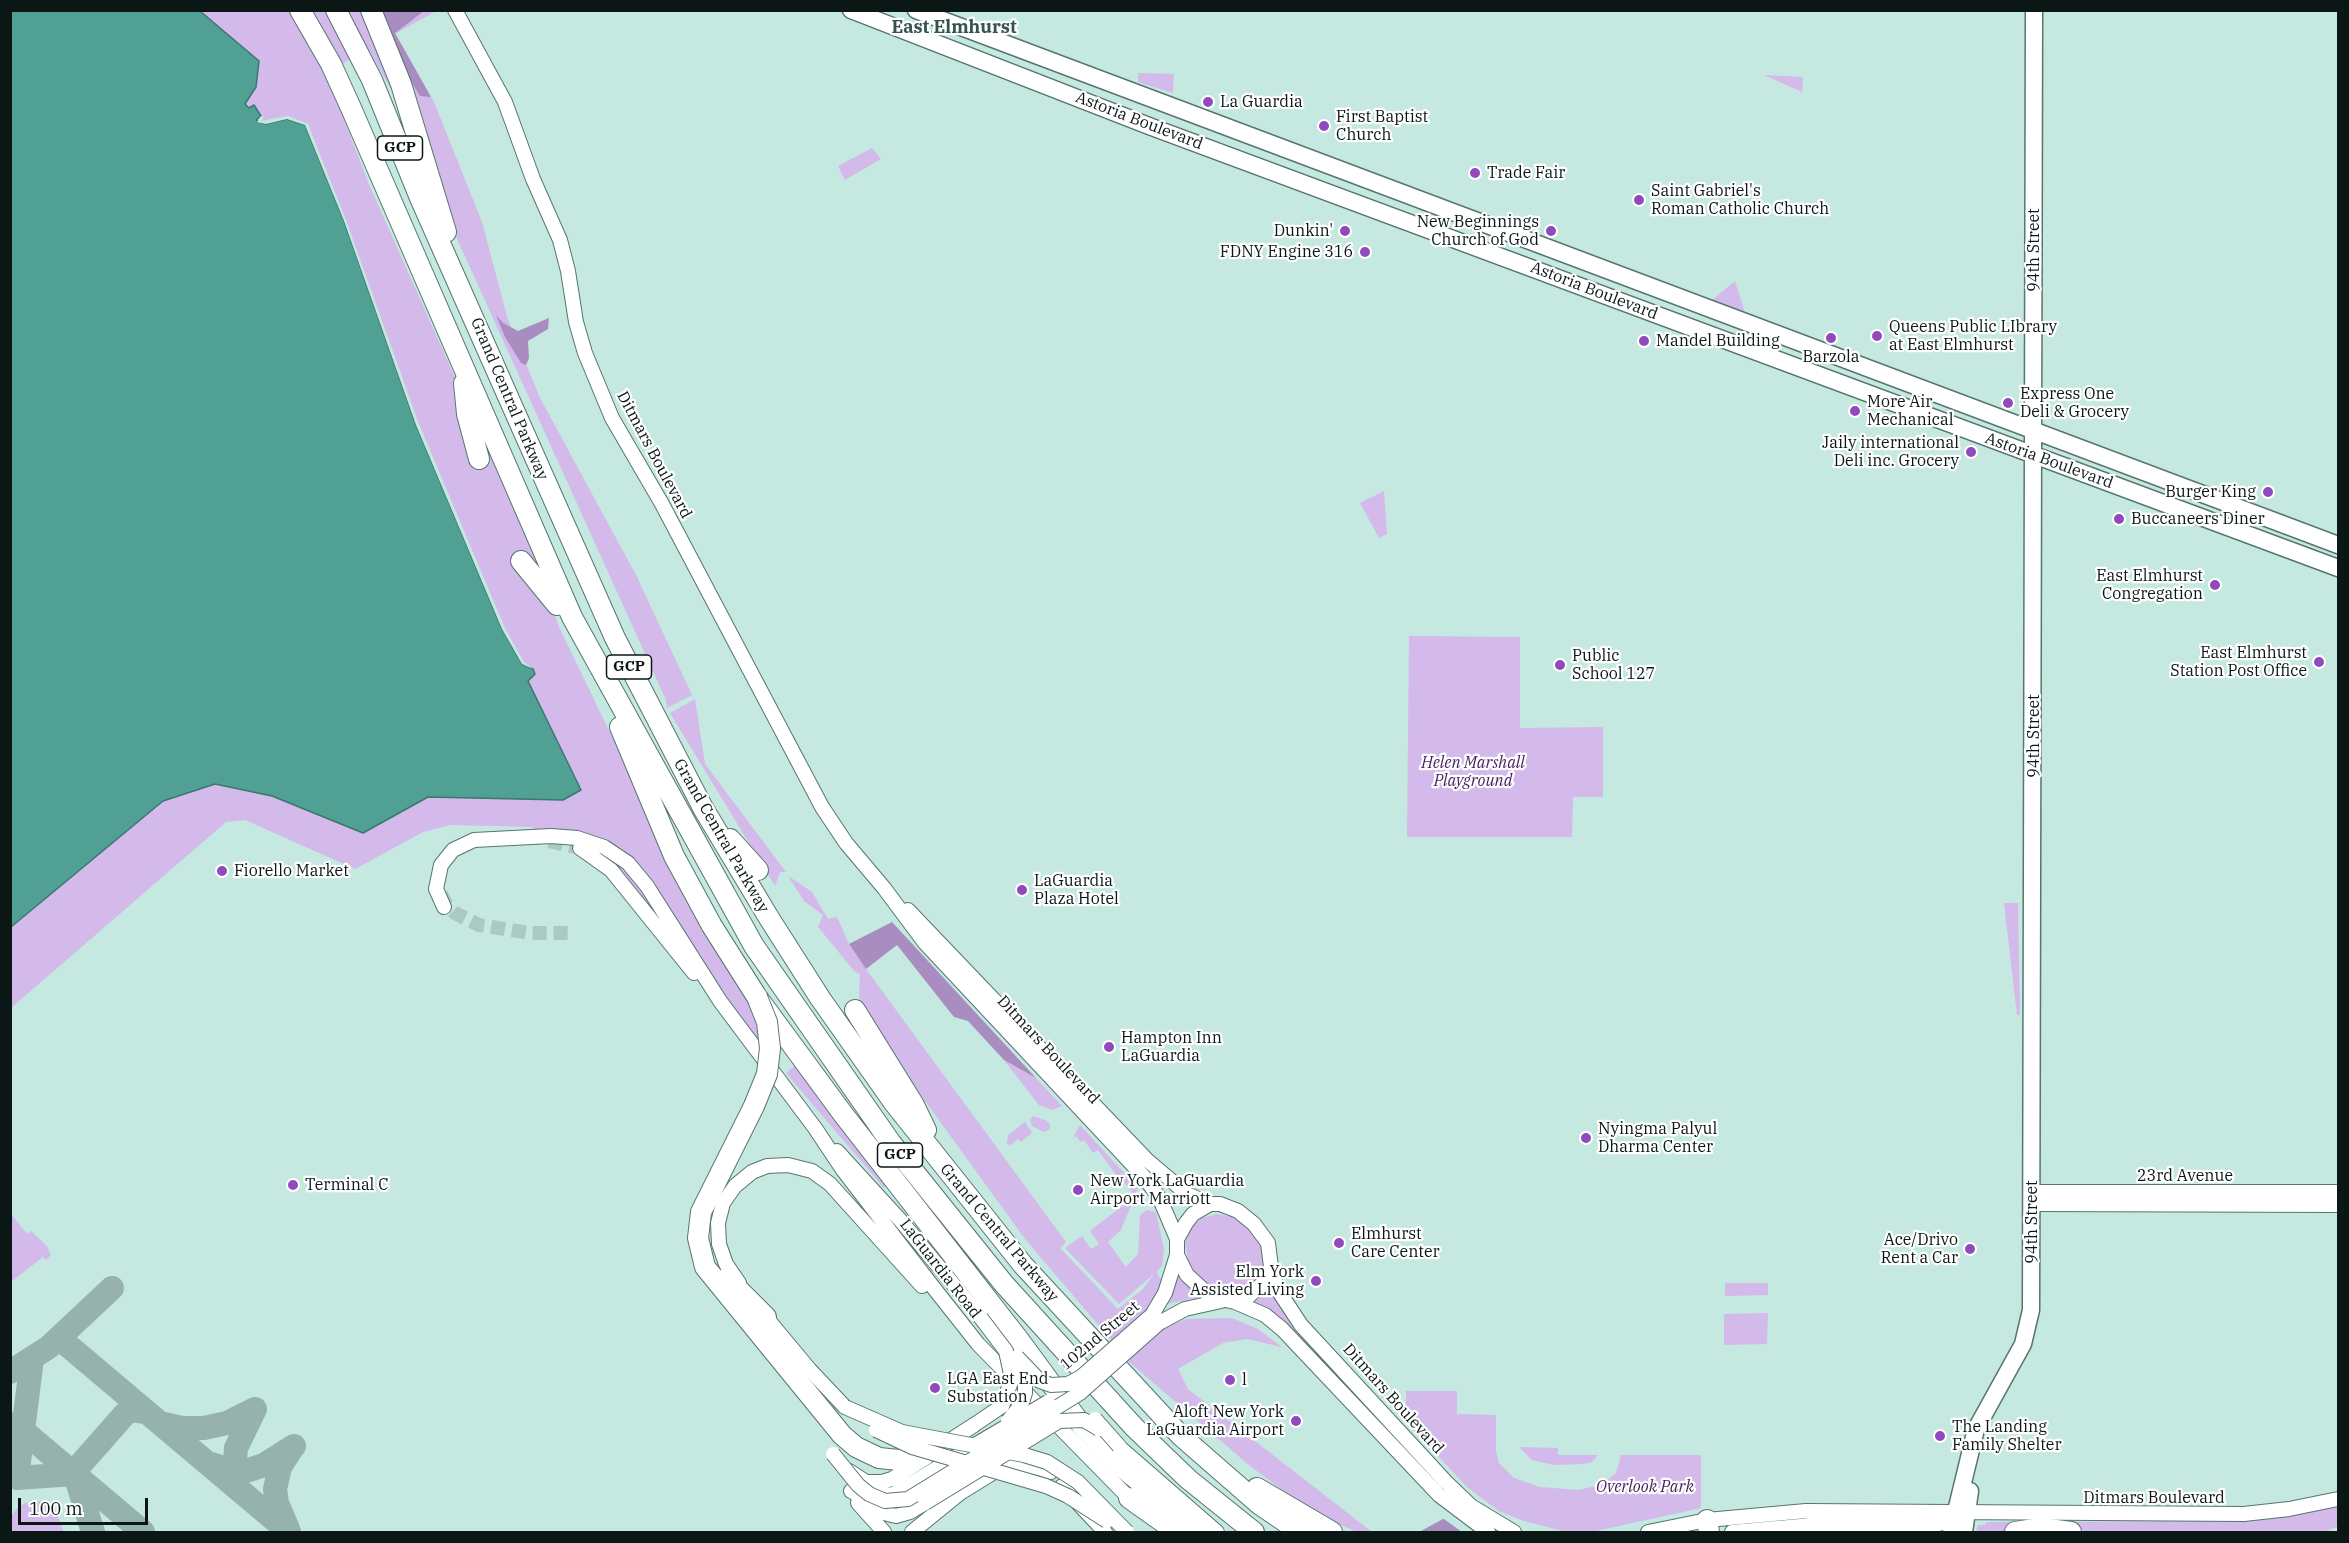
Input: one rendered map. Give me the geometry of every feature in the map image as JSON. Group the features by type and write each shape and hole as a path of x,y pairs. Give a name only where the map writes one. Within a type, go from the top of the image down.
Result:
{"highway":[{"name":"Grand Central Parkway","path":"300,10 345,94 584,641 754,946 817,1041 914,1174 1004,1284 1074,1364 1171,1464 1254,1533"},
{"name":"Grand Central Parkway","path":"336,10 372,80 420,198 461,287 594,595 703,808 814,990 875,1077 942,1166 1046,1291 1181,1436 1259,1504 1300,1533"},
{"path":"371,10 413,119 461,287"},
{"path":"462,366 467,414 479,459"},
{"path":"521,561 584,641"},
{"path":"600,671 662,831 687,881 757,997 843,1114 1019,1340 1083,1427 1122,1467 1200,1533"},
{"path":"703,808 758,870"},
{"path":"757,997 769,1030 769,1062 764,1084 702,1207 698,1225 700,1253 713,1278 856,1447 879,1458 899,1460 941,1447"},
{"path":"855,1010 914,1105 942,1166"},
{"path":"729,1156 707,1214 709,1245 723,1273 766,1317"},
{"path":"1181,1436 1270,1496 1332,1533"},
{"path":"1129,1498 1177,1533"},
{"path":"2015,1533 2041,1528 2071,1533"}],"main road":[{"name":"Astoria Boulevard","path":"851,10 1149,126 2338,568"},
{"name":"Astoria Boulevard","path":"916,10 2338,545"},
{"name":"94th Street","path":"1964,1533 1957,1519 1971,1448 1981,1416 2020,1350 2029,1327 2031,1310 2035,456 2034,10"}],"street":[{"name":"Ditmars Boulevard","path":"455,10 505,102 533,180 560,240 568,271 576,322 585,353 612,418 662,504 822,807 846,843 884,888 925,943 1145,1178 1164,1206 1178,1239"},
{"path":"444,907 437,894 437,877 444,860 458,847 474,840 568,837 595,843 628,863 648,886 720,1001"},
{"path":"580,848 611,870 690,969 720,1001"},
{"name":"Ditmars Boulevard","path":"884,888 932,932 1147,1160 1187,1194 1210,1204"},
{"name":"LaGuardia Road","path":"720,1001 815,1128 843,1170 978,1344 1163,1533"},
{"path":"815,1128 927,1253 981,1318 1008,1356 1012,1373 1009,1391 998,1410 897,1476 876,1483 861,1480 833,1454 858,1485 869,1494 885,1501 900,1502 912,1498 1080,1393 1104,1371"},
{"path":"978,1344 921,1286 830,1184 816,1173 801,1167 767,1166 740,1182 723,1203 717,1230 721,1251 729,1269 817,1378 845,1407 893,1440 1046,1486 1068,1496 1106,1527"},
{"name":"23rd Avenue","path":"2032,1198 2338,1192"},
{"name":"23rd Avenue","path":"2032,1198 2338,1205"},
{"path":"1210,1204 1229,1207 1254,1224 1268,1243 1271,1268 1262,1287 1246,1298 1235,1302 1221,1301 1194,1284 1177,1255 1178,1239 1193,1214 1210,1204"},
{"name":"102nd Street","path":"1104,1371 1156,1319 1177,1255"},
{"name":"Ditmars Boulevard","path":"1271,1268 1278,1290 1301,1325 1446,1482 1472,1506 1514,1533"},
{"name":"102nd Street","path":"981,1318 1040,1381 1051,1385 1068,1384 1081,1377 1156,1319 1185,1309 1221,1301"},
{"name":"Ditmars Boulevard","path":"1235,1302 1265,1315 1282,1329 1439,1495 1488,1533"},
{"path":"975,1445 1009,1420 1021,1405 1026,1382 1017,1357"},
{"path":"851,1491 867,1498 894,1494 1104,1371"},
{"path":"845,1407 902,1432 1024,1455 1047,1462 1078,1482 1127,1533"},
{"path":"1054,1410 1071,1409 1087,1414 1103,1426 1119,1446"},
{"path":"851,1491 867,1505 881,1513 896,1515 910,1512 1043,1429 1064,1419 1079,1419 1089,1422 1119,1446 1217,1533"},
{"path":"912,1533 960,1493 999,1469 1022,1466 1052,1472"},
{"path":"1062,1486 1106,1527"},
{"path":"851,1491 858,1503 884,1533"},
{"path":"894,1494 910,1512"},
{"name":"Ditmars Boulevard","path":"1648,1533 1825,1510 1957,1519 2244,1514 2289,1509 2338,1499"},
{"name":"Ditmars Boulevard","path":"1732,1533 1824,1524 1939,1524 1957,1519"}],"green space":[{"path":"147,11 436,11 395,34 434,102 482,222 508,320 540,398 636,575 692,695 667,708 666,700 458,241 431,158 367,47 327,75 368,182 530,546 559,627 631,776 655,837 698,917 753,1006 775,1058 721,996 678,920 665,929 612,861 582,834 537,831 532,827 450,825 423,832 355,869 245,820 226,822 11,1008 11,542"},
{"path":"1138,73 1174,74 1173,93 1138,82"},
{"path":"1764,75 1803,77 1802,92"},
{"path":"872,148 881,159 845,180 838,166"},
{"path":"1735,281 1745,313 1712,300"},
{"path":"1384,491 1387,534 1379,538 1360,503"},
{"name":"Helen Marshall Playground","path":"1409,636 1520,637 1520,728 1603,727 1603,797 1573,797 1572,837 1407,837"},
{"path":"695,699 705,764 786,872 780,872 775,886 670,713"},
{"path":"788,876 812,892 828,919 837,917 849,944 866,969 1066,1242 1060,1248 1118,1309 1143,1289 1154,1274 1119,1304 1065,1248 1082,1236 1091,1249 1099,1244 1090,1231 1135,1196 1121,1230 1108,1242 1126,1267 1138,1254 1140,1215 1147,1210 1156,1212 1164,1249 1162,1266 1157,1271 1158,1276 1163,1280 1148,1310 1112,1341 1025,1239 868,1022 859,997 860,974 855,972 818,927 823,915 804,901"},
{"path":"2004,903 2018,903 2020,1015 2017,1015"},
{"path":"1004,1060 1036,1078 1062,1106 1052,1110 1039,1105"},
{"path":"796,1065 889,1184 884,1188 786,1073"},
{"path":"1033,1116 1045,1120 1050,1124 1050,1129 1044,1132 1032,1126 1030,1120"},
{"path":"1025,1122 1032,1133 1021,1142 1018,1139 1010,1145 1007,1144 1008,1135"},
{"path":"1080,1125 1138,1188 1135,1196 1124,1182 1116,1185 1113,1180 1117,1176 1098,1150 1093,1153 1084,1140 1081,1142 1076,1136 1073,1138"},
{"path":"10,1213 27,1234 31,1231 47,1246 51,1255 46,1260 43,1257 11,1282"},
{"path":"1217,1214 1233,1217 1246,1225 1257,1237 1263,1250 1266,1264 1261,1278 1251,1288 1237,1294 1221,1293 1206,1285 1195,1273 1188,1260 1185,1243 1190,1229 1202,1218"},
{"path":"1179,1273 1200,1297 1167,1304 1177,1275"},
{"path":"1725,1283 1768,1283 1768,1295 1725,1296"},
{"path":"1270,1287 1371,1406 1367,1410 1254,1303"},
{"path":"1768,1313 1767,1344 1724,1345 1724,1314"},
{"path":"1232,1318 1258,1329 1282,1347 1247,1339 1223,1343 1178,1369 1188,1389 1372,1532 1357,1532 1312,1512 1250,1466 1127,1360 1163,1329 1186,1319"},
{"name":"Overlook Park","path":"1406,1391 1457,1391 1457,1414 1496,1415 1496,1451 1499,1463 1514,1478 1540,1487 1579,1490 1603,1484 1616,1473 1621,1455 1701,1455 1701,1508 1596,1531 1563,1531 1524,1521 1499,1511 1468,1488 1406,1422"},
{"name":"Overlook Park","path":"1519,1447 1558,1448 1558,1455 1598,1455 1592,1462 1584,1464 1554,1465 1532,1460"},
{"path":"32,1500 53,1503 64,1532 11,1532 11,1516 19,1506"},
{"path":"2338,1507 2338,1526 2326,1532 2086,1532 2066,1522 2252,1520"},
{"path":"1986,1522 2022,1522 2022,1525 2001,1532 1976,1532 1978,1525 1985,1525"}],"shaded area":[{"path":"11,11 200,11 259,61 256,87 245,104 249,108 254,105 261,116 256,120 266,124 287,119 305,125 344,221 416,425 502,629 522,664 533,669 535,674 528,681 581,790 563,800 428,797 363,833 272,796 215,784 163,801 11,927"},
{"path":"380,11 424,11 395,33 431,97 420,96 412,83"},
{"path":"496,315 503,323 518,331 549,318 548,329 528,341 529,358 526,365 521,363 505,337"},
{"path":"892,922 1036,1078 1004,1060 968,1021 954,1017 897,945 866,969 849,944"},
{"path":"1443,1519 1462,1532 1419,1532"}],"pier":[{"path":"261,116 264,117 261,121 288,116 308,124 346,220 419,424 505,628 524,662 533,669 522,664 502,629 416,425 344,221 305,125 287,119 266,124 257,122"}],"taxiway":[{"path":"10,1372 49,1347 112,1288"},
{"path":"59,1338 289,1532"},
{"path":"32,1359 17,1478 74,1474"},
{"path":"160,1423 182,1428 204,1428 227,1423 255,1409"},
{"path":"238,1485 234,1474 236,1448 255,1409"},
{"path":"73,1473 124,1415 130,1410 146,1412"},
{"path":"15,1424 143,1532"},
{"path":"211,1464 226,1469 249,1470 264,1465 294,1446"},
{"path":"288,1529 277,1503 275,1489 280,1467 292,1448"},
{"path":"75,1475 93,1532"}],"tunnel":[{"path":"549,841 580,848"},
{"path":"441,894 446,904 455,913 479,925 530,933 570,933"}],"place":[{"name":"La Guardia","path":"1208,102"},
{"name":"First Baptist Church","path":"1324,126"},
{"name":"Trade Fair","path":"1475,173"},
{"name":"Saint Gabriel's Roman Catholic Church","path":"1639,200"},
{"name":"Dunkin'","path":"1345,231"},
{"name":"New Beginnings Church of God","path":"1551,231"},
{"name":"FDNY Engine 316","path":"1365,252"},
{"name":"Queens Public LIbrary at East Elmhurst","path":"1877,336"},
{"name":"Barzola","path":"1831,338"},
{"name":"Mandel Building","path":"1644,341"},
{"name":"Express One Deli & Grocery","path":"2008,403"},
{"name":"More Air Mechanical","path":"1855,411"},
{"name":"Jaily international Deli inc. Grocery","path":"1971,452"},
{"name":"Burger King","path":"2268,492"},
{"name":"Buccaneers Diner","path":"2119,519"},
{"name":"East Elmhurst Congregation","path":"2215,585"},
{"name":"East Elmhurst Station Post Office","path":"2319,662"},
{"name":"Public School 127","path":"1560,665"},
{"name":"Fiorello Market","path":"222,871"},
{"name":"LaGuardia Plaza Hotel","path":"1022,890"},
{"name":"Hampton Inn LaGuardia","path":"1109,1047"},
{"name":"Nyingma Palyul Dharma Center","path":"1586,1138"},
{"name":"Terminal C","path":"293,1185"},
{"name":"New York LaGuardia Airport Marriott","path":"1078,1190"},
{"name":"Elmhurst Care Center","path":"1339,1243"},
{"name":"Ace/Drivo Rent a Car","path":"1970,1249"},
{"name":"Elm York Assisted Living","path":"1316,1281"},
{"name":"l","path":"1230,1380"},
{"name":"LGA East End Substation","path":"935,1388"},
{"name":"Aloft New York LaGuardia Airport","path":"1296,1421"},
{"name":"The Landing Family Shelter","path":"1940,1436"}],"district":[{"name":"East Elmhurst","path":"954,28"}]}
